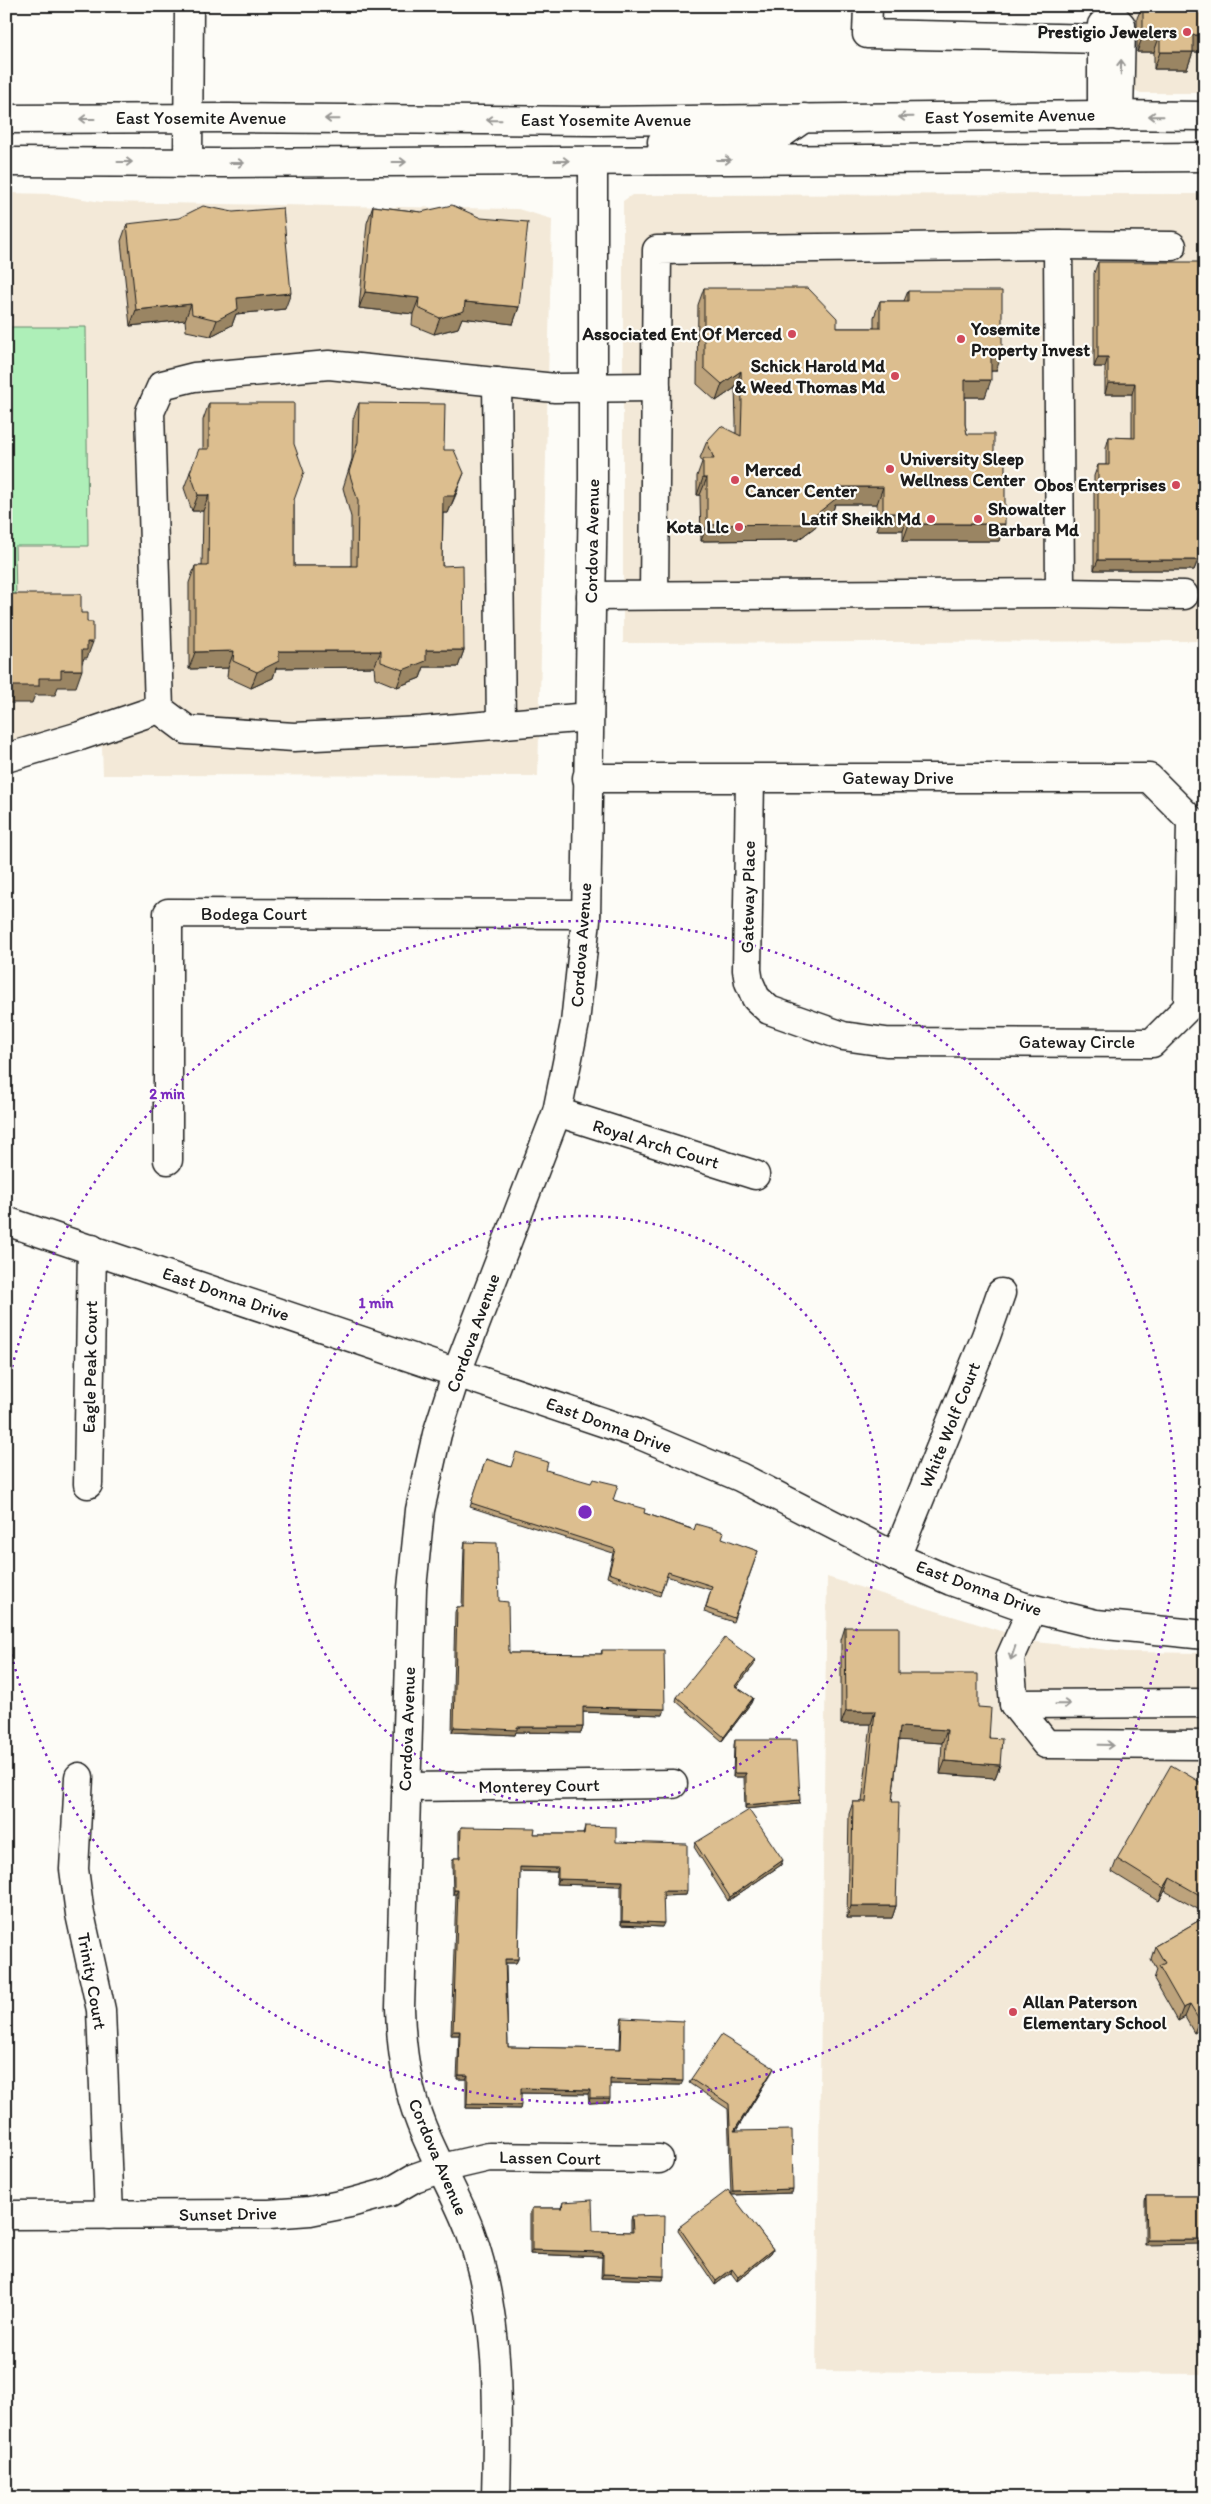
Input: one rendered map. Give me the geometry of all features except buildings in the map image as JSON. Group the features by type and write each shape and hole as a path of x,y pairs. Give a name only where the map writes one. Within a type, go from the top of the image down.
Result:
{"street":[{"path":"188,162 189,6"},
{"path":"868,6 867,34 1109,20 1121,24 1111,115"},
{"name":"East Yosemite Avenue","path":"6,119 188,118 595,121 1111,115 1205,116"},
{"path":"593,161 619,144 774,139 804,118"},
{"path":"6,162 1205,157"},
{"name":"Cordova Avenue","path":"496,2498 497,2356 491,2317 470,2231 420,2123 406,2076 401,2042 412,1588 420,1510 437,1434 457,1372 557,1112 575,1023 586,914 593,387 593,161"},
{"path":"1058,245 1060,593"},
{"path":"654,595 656,250 1058,245 1172,246"},
{"path":"159,709 150,412 162,385 194,377 329,365 555,388 656,387"},
{"path":"497,382 501,725"},
{"path":"591,596 1060,593 1184,595"},
{"path":"159,709 188,730 294,738 422,731 589,717"},
{"path":"6,758 80,736 159,709"},
{"name":"Gateway Drive","path":"587,778 1149,778 1191,820"},
{"name":"Gateway Place","path":"750,778 747,970 749,982 756,998 769,1010"},
{"name":"Gateway Circle","path":"769,1010 843,1036 886,1042 1152,1043 1188,1007 1191,820"},
{"name":"Bodega Court","path":"168,1160 168,914 586,914"},
{"name":"Royal Arch Court","path":"557,1112 755,1175"},
{"name":"East Donna Drive","path":"6,1221 638,1434 690,1454 740,1477 896,1557 951,1581 1032,1609 1096,1624 1205,1635"},
{"name":"Eagle Peak Court","path":"88,1484 92,1249"},
{"name":"White Wolf Court","path":"896,1557 986,1336 1001,1292"},
{"path":"1032,1609 1010,1658 1014,1704 1046,1744 1205,1745"},
{"path":"1014,1704 1205,1702"},
{"name":"Trinity Court","path":"79,1777 74,1869 80,1914 101,2010 109,2215"},
{"name":"Monterey Court","path":"406,1787 673,1784"},
{"name":"Lassen Court","path":"442,2168 489,2157 660,2159"},
{"name":"Sunset Drive","path":"6,2215 269,2214 310,2211 390,2192 414,2178 442,2168"}],"shaded area":[{"path":"1129,6 1205,6 1205,93 1141,93 1132,89 1129,82"},
{"path":"6,193 54,194 101,202 518,209 552,219 538,776 103,775 102,747 6,749"},
{"path":"1204,194 1204,641 623,643 623,201 632,195"},
{"name":"Allan Paterson Elementary School","path":"827,1577 1036,1642 1127,1652 1205,1653 1205,2374 816,2371"}],"green space":[{"path":"6,327 86,327 88,546 15,546 16,600 6,601"}],"place":[{"name":"Prestigio Jewelers","path":"1187,32"},
{"name":"Associated Ent Of Merced","path":"792,334"},
{"name":"Yosemite Property Invest","path":"961,339"},
{"name":"Schick Harold Md & Weed Thomas Md","path":"895,376"},
{"name":"University Sleep Wellness Center","path":"890,469"},
{"name":"Merced Cancer Center","path":"735,480"},
{"name":"Obos Enterprises","path":"1176,485"},
{"name":"Latif Sheikh Md","path":"931,519"},
{"name":"Showalter Barbara Md","path":"978,519"},
{"name":"Kota Llc","path":"739,527"},
{"name":"Allan Paterson Elementary School","path":"1013,2012"}]}
